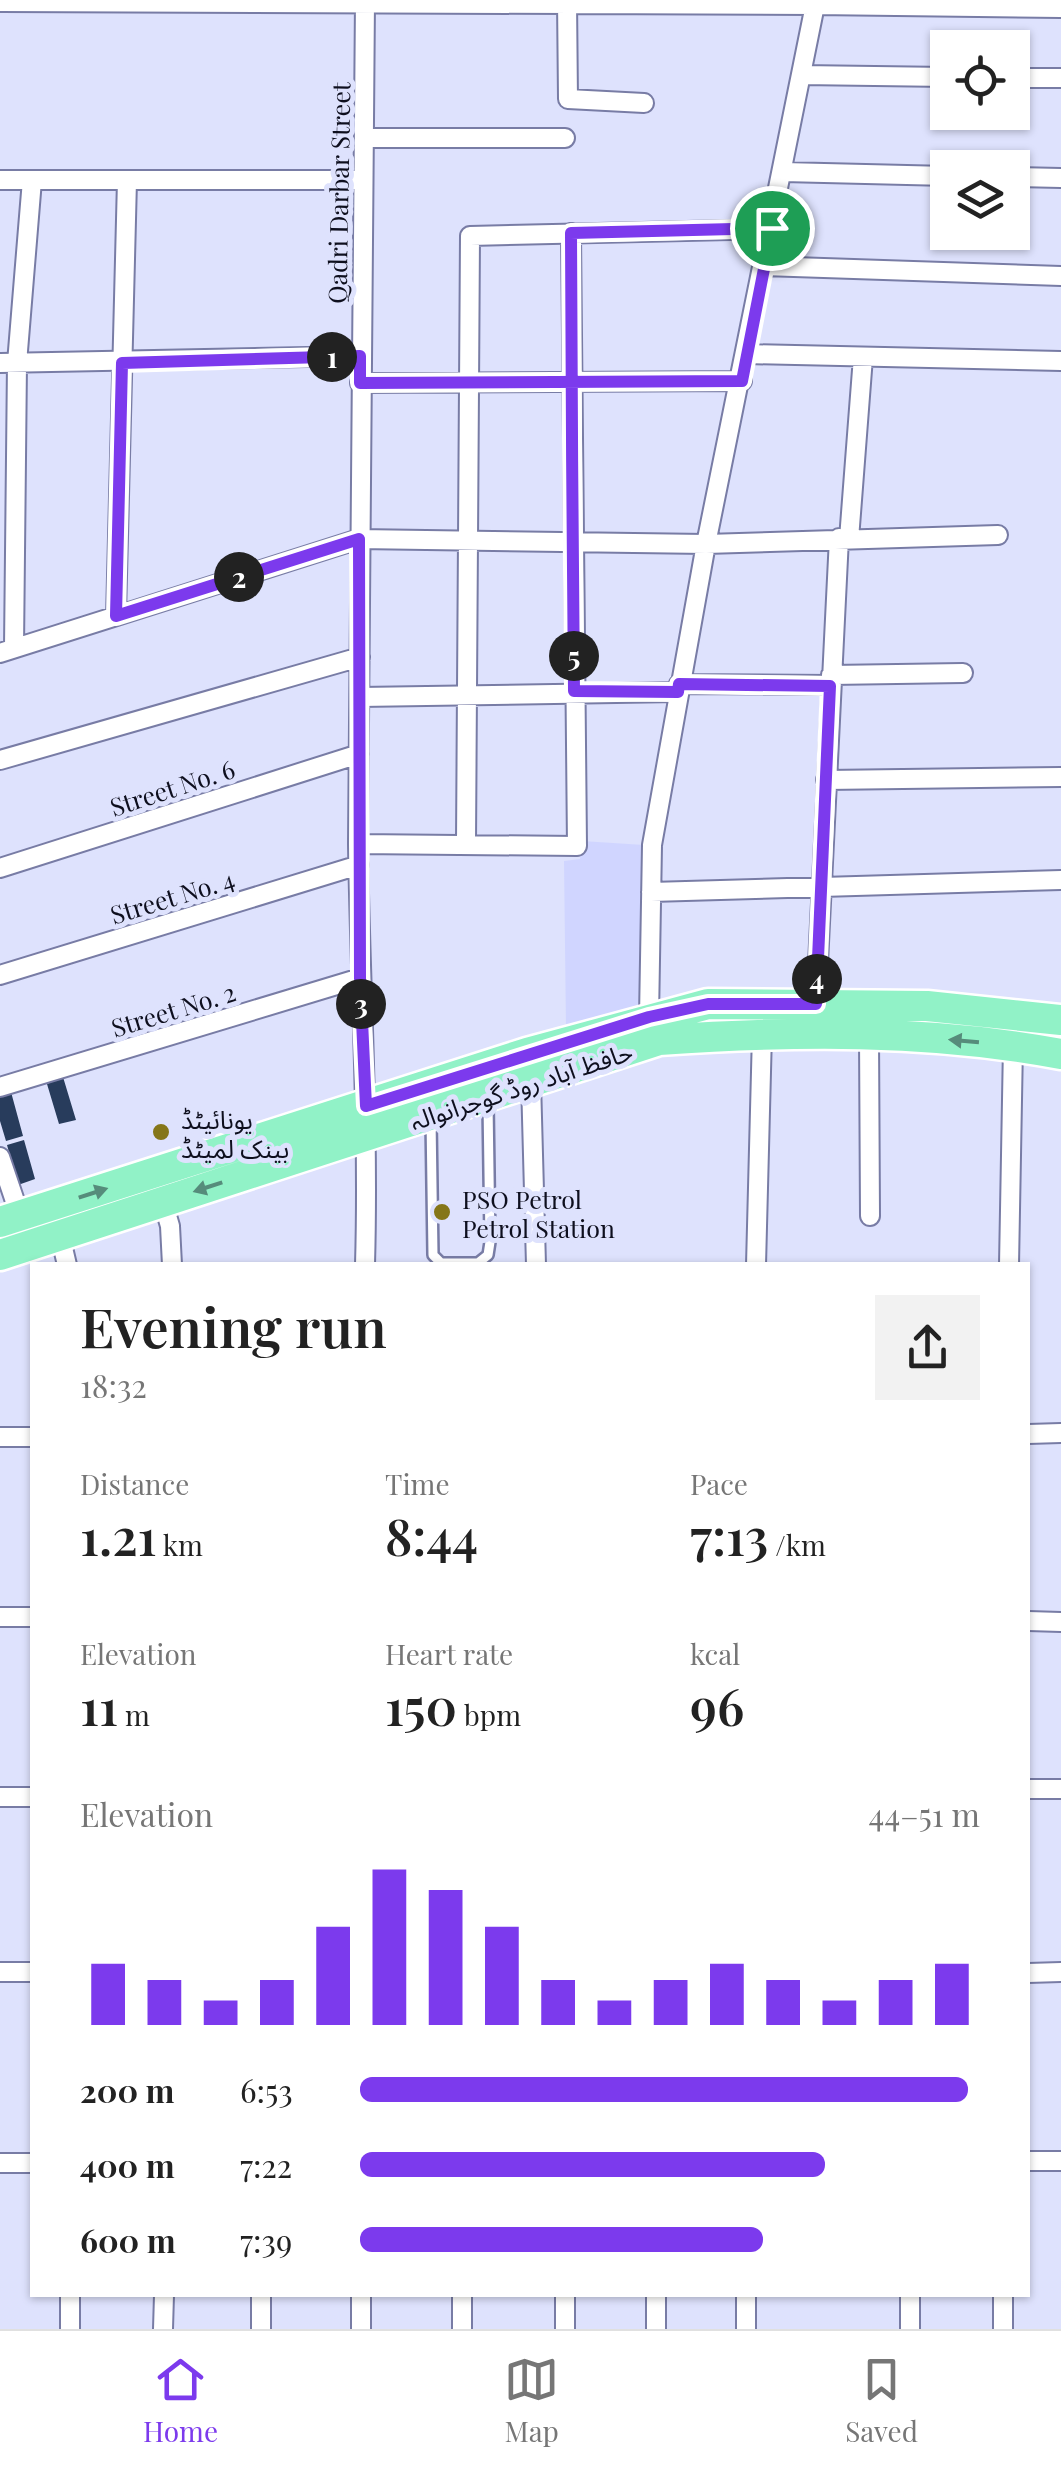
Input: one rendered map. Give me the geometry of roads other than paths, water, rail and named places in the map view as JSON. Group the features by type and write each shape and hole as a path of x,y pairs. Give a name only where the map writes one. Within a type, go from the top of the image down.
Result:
{"main road":[{"name":"حافظ آباد روڈ گوجرانوالہ","path":"0,1255 63,1250 163,1202 367,1120 649,1017 708,1004 816,1004 928,1006 1061,1020"},
{"name":"حافظ آباد روڈ گوجرانوالہ","path":"10,1219 367,1120 431,1113 660,1040 762,1033 868,1036 1014,1045 1061,1054"}],"street":[{"path":"0,2 958,3 1061,8"},
{"name":"Qadri Darbar Street","path":"365,2 358,844 367,1120 366,1262"},
{"path":"567,2 568,99 644,103"},
{"path":"649,1017 652,844 678,688 815,5"},
{"path":"801,75 930,77"},
{"path":"1030,78 1061,78"},
{"path":"364,138 565,138"},
{"path":"782,172 930,176"},
{"path":"1030,177 1061,178"},
{"path":"0,180 363,180"},
{"path":"32,180 8,363 7,650 359,539 706,544 998,535"},
{"path":"116,616 127,180"},
{"path":"466,842 470,236 772,228"},
{"path":"358,844 577,846 571,233"},
{"path":"764,266 1061,276"},
{"path":"748,354 1061,361"},
{"path":"8,363 360,356"},
{"path":"816,1004 830,680 863,356"},
{"path":"360,383 742,381"},
{"path":"0,760 360,657"},
{"path":"360,697 467,698 963,673"},
{"name":"Street No. 6","path":"0,868 359,754"},
{"path":"826,780 1061,777"},
{"name":"Street No. 4","path":"0,975 359,865"},
{"path":"651,892 1061,880"},
{"name":"Street No. 2","path":"0,1087 360,978"},
{"path":"756,1262 762,1033"},
{"path":"868,1036 870,1216"},
{"path":"1009,1262 1014,1045"},
{"path":"531,1081 536,1262"},
{"path":"0,1157 10,1219"},
{"path":"163,1202 170,1226 172,1262"},
{"path":"1030,1434 1061,1433"},
{"path":"0,1437 30,1437"},
{"path":"0,1618 30,1618"},
{"path":"1030,1622 1061,1622"},
{"path":"1030,1789 1061,1789"},
{"path":"0,1797 30,1797"},
{"path":"0,1972 30,1972"},
{"path":"1030,1972 1061,1972"},
{"path":"1030,2161 1061,2161"},
{"path":"0,2162 30,2162"},
{"path":"70,2297 70,2329"},
{"path":"163,2329 164,2297"},
{"path":"261,2297 261,2329"},
{"path":"361,2329 362,2297"},
{"path":"462,2297 462,2329"},
{"path":"564,2297 565,2329"},
{"path":"656,2297 656,2329"},
{"path":"746,2297 746,2329"},
{"path":"910,2297 910,2329"},
{"path":"1003,2297 1003,2329"}],"lane":[{"path":"479,1262 488,1254 490,1242 488,1095"},
{"path":"431,1113 433,1255 441,1262"}],"place":[{"name":"یونائیٹڈ بینک لمیٹڈ","path":"161,1132"},
{"name":"PSO Petrol Petrol Station","path":"442,1212"}]}
